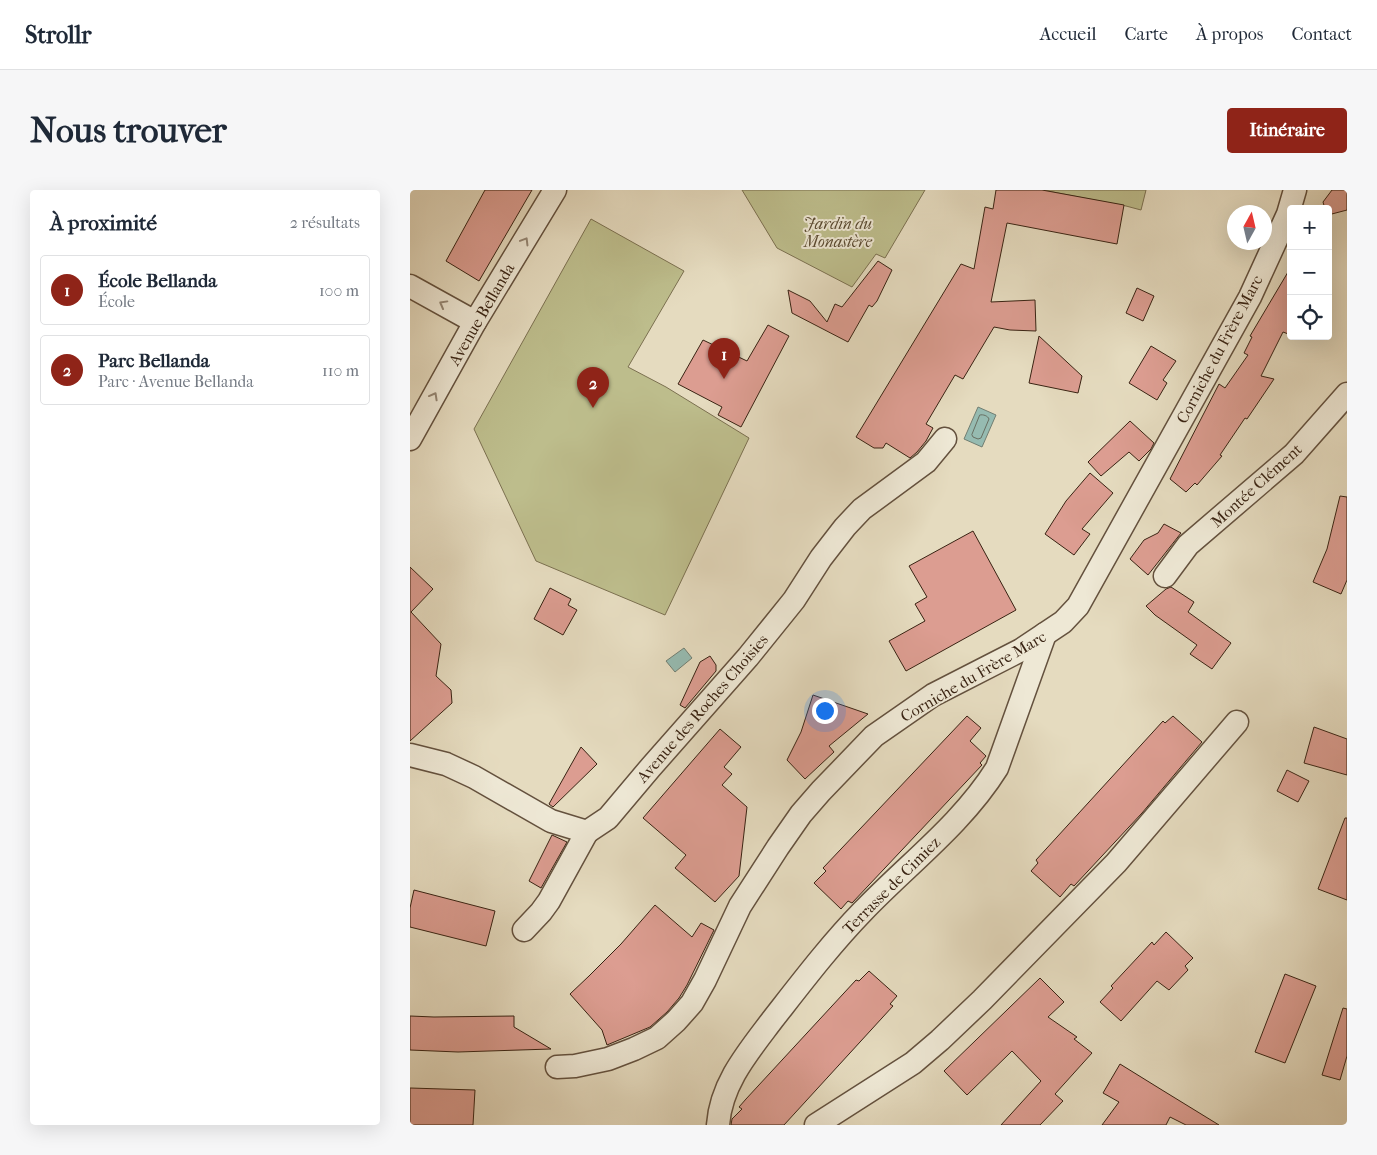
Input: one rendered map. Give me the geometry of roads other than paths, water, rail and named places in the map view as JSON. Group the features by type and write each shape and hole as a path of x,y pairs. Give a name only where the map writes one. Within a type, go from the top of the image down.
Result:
{"street":[{"name":"Avenue Bellanda","path":"410,438 475,322 555,190"},
{"name":"Corniche du Frère Marc","path":"557,1067 576,1066 608,1059 634,1050 658,1038 692,1003 740,906 778,847 801,814 854,756 874,736 933,695 1021,650 1063,622 1078,606 1250,296 1288,214 1295,190"},
{"path":"410,286 475,322"},
{"name":"Montée Clément","path":"1165,576 1188,545 1294,454 1347,394"},
{"name":"Avenue des Roches Choisies","path":"586,832 608,818 748,657 794,600 844,527 862,509 926,462 946,439"},
{"name":"Terrasse de Cimiez","path":"718,1125 719,1113 728,1086 744,1057 806,976 862,912 964,812 985,787 997,768 1045,634"},
{"path":"816,1125 913,1063 940,1040 995,987 1116,863 1237,722"},
{"path":"410,754 446,764 474,777 551,821 586,832 549,901 524,930"}],"water":[{"path":"978,407 996,415 982,447 964,439"},
{"path":"684,648 692,658 675,672 666,661"}],"place":[{"name":"École Bellanda","path":"724,379"},
{"name":"Parc Bellanda","path":"593,408"}],"park label":[{"name":"Jardin du Monastère","path":"838,232"}]}
